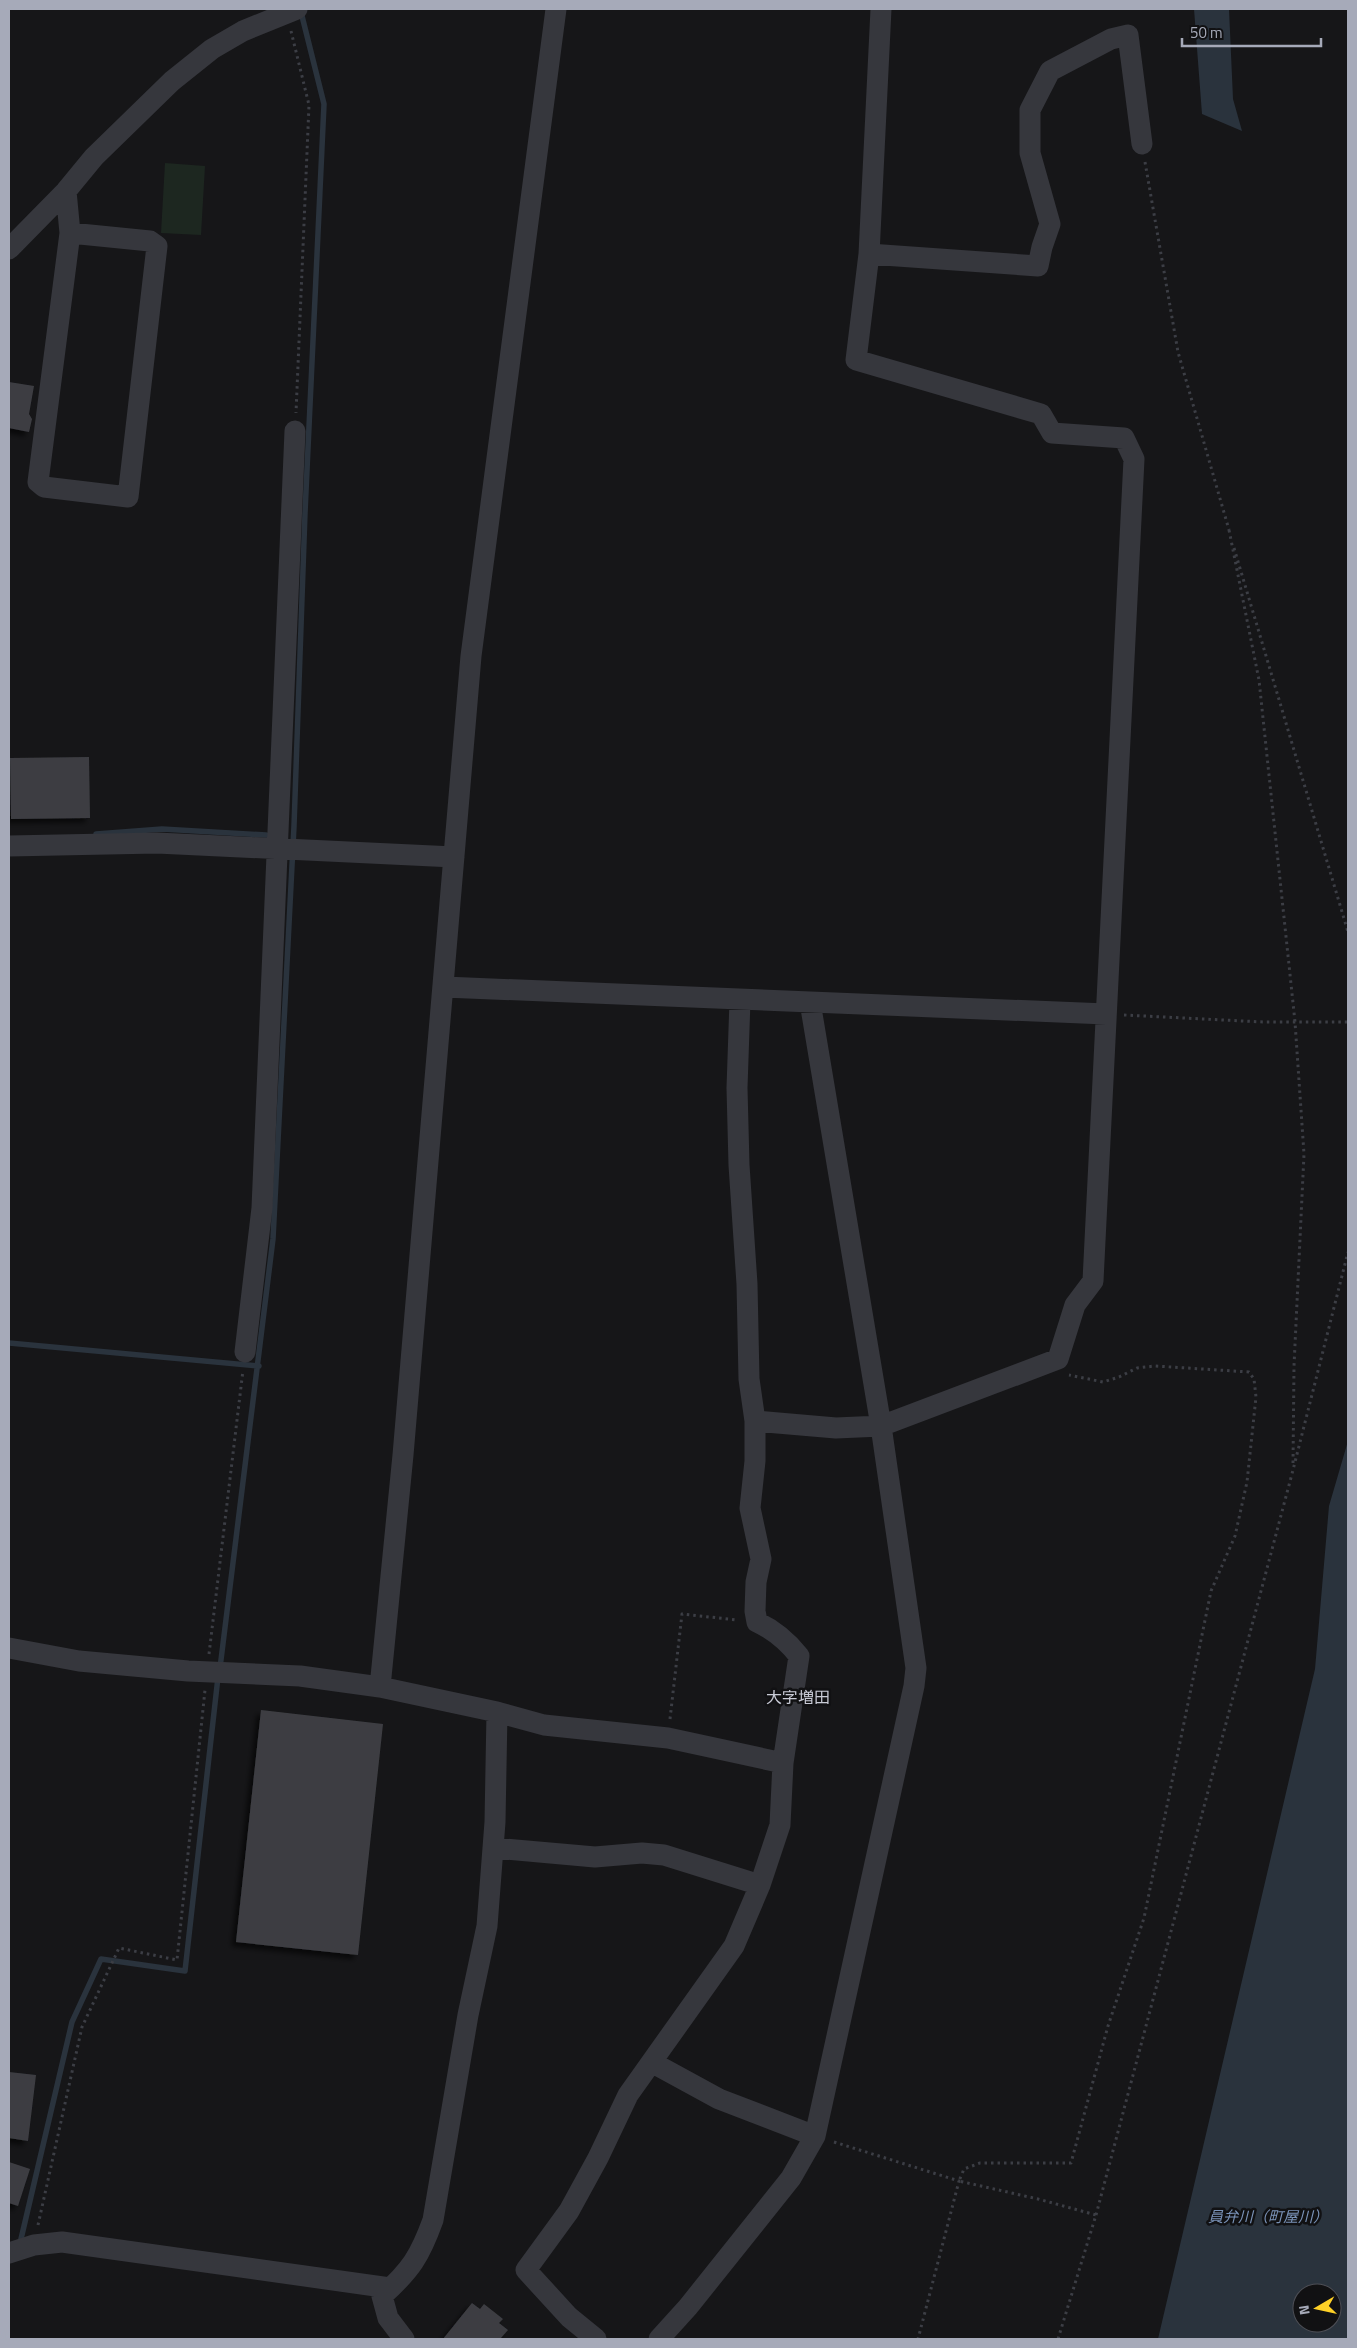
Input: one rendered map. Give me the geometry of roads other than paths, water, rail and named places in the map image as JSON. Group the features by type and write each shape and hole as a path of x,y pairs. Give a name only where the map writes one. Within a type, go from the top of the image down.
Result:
{"street":[{"path":"380,1687 444,987 471,656 485,537 536,171 556,9"},
{"path":"755,1421 836,1428 881,1426 1044,1365 1058,1359 1075,1305 1093,1281 1134,459 1124,438 1052,433 1041,414 856,360 869,254 881,9"},
{"path":"9,250 66,191 94,157 172,81 212,49 243,30 292,11"},
{"path":"869,254 1038,266 1050,224 1030,153 1030,110 1050,71 1111,39 1128,35 1142,144"},
{"path":"66,191 70,233 38,482 44,487 128,498 157,246 150,241 70,233"},
{"path":"245,1352 262,1208 279,850 295,431"},
{"path":"9,846 157,843 454,857"},
{"path":"444,987 1106,1014"},
{"path":"596,2339 569,2317 526,2270 569,2211 598,2158 628,2096 654,2063 734,1946 760,1885 780,1825 783,1763 799,1656 778,1636 758,1622 755,1611 756,1582 761,1559 750,1508 755,1461 755,1421 749,1379 747,1284 739,1165 737,1088 740,1000"},
{"path":"659,2339 688,2308 791,2178 815,2136 914,1686 916,1668 881,1426 810,1002"},
{"path":"9,1648 79,1661 216,1672 300,1676 380,1687 497,1712 544,1725 668,1738 783,1763"},
{"path":"404,2339 388,2318 382,2296 407,2272 421,2252 433,2220 468,2015 487,1926 493,1848 497,1712"},
{"path":"493,1848 596,1857 642,1853 664,1855 760,1885"},
{"path":"654,2063 719,2099 815,2136"},
{"path":"9,2253 34,2245 62,2242 390,2288"}],"water":[{"path":"1194,9 1229,9 1233,99 1242,131 1202,114"},
{"name":"員弁川（町屋川）","path":"1348,1441 1348,2339 1158,2339 1315,1669 1329,1506"}],"waterway":[{"path":"220,1668 273,1239 294,826 305,513 324,104 301,12"},
{"path":"96,834 162,829 266,835"},
{"path":"9,1343 259,1366"},
{"path":"21,2239 72,2022 101,1959 185,1971 218,1677"}],"district":[{"name":"大字増田","path":"798,1697"}]}
